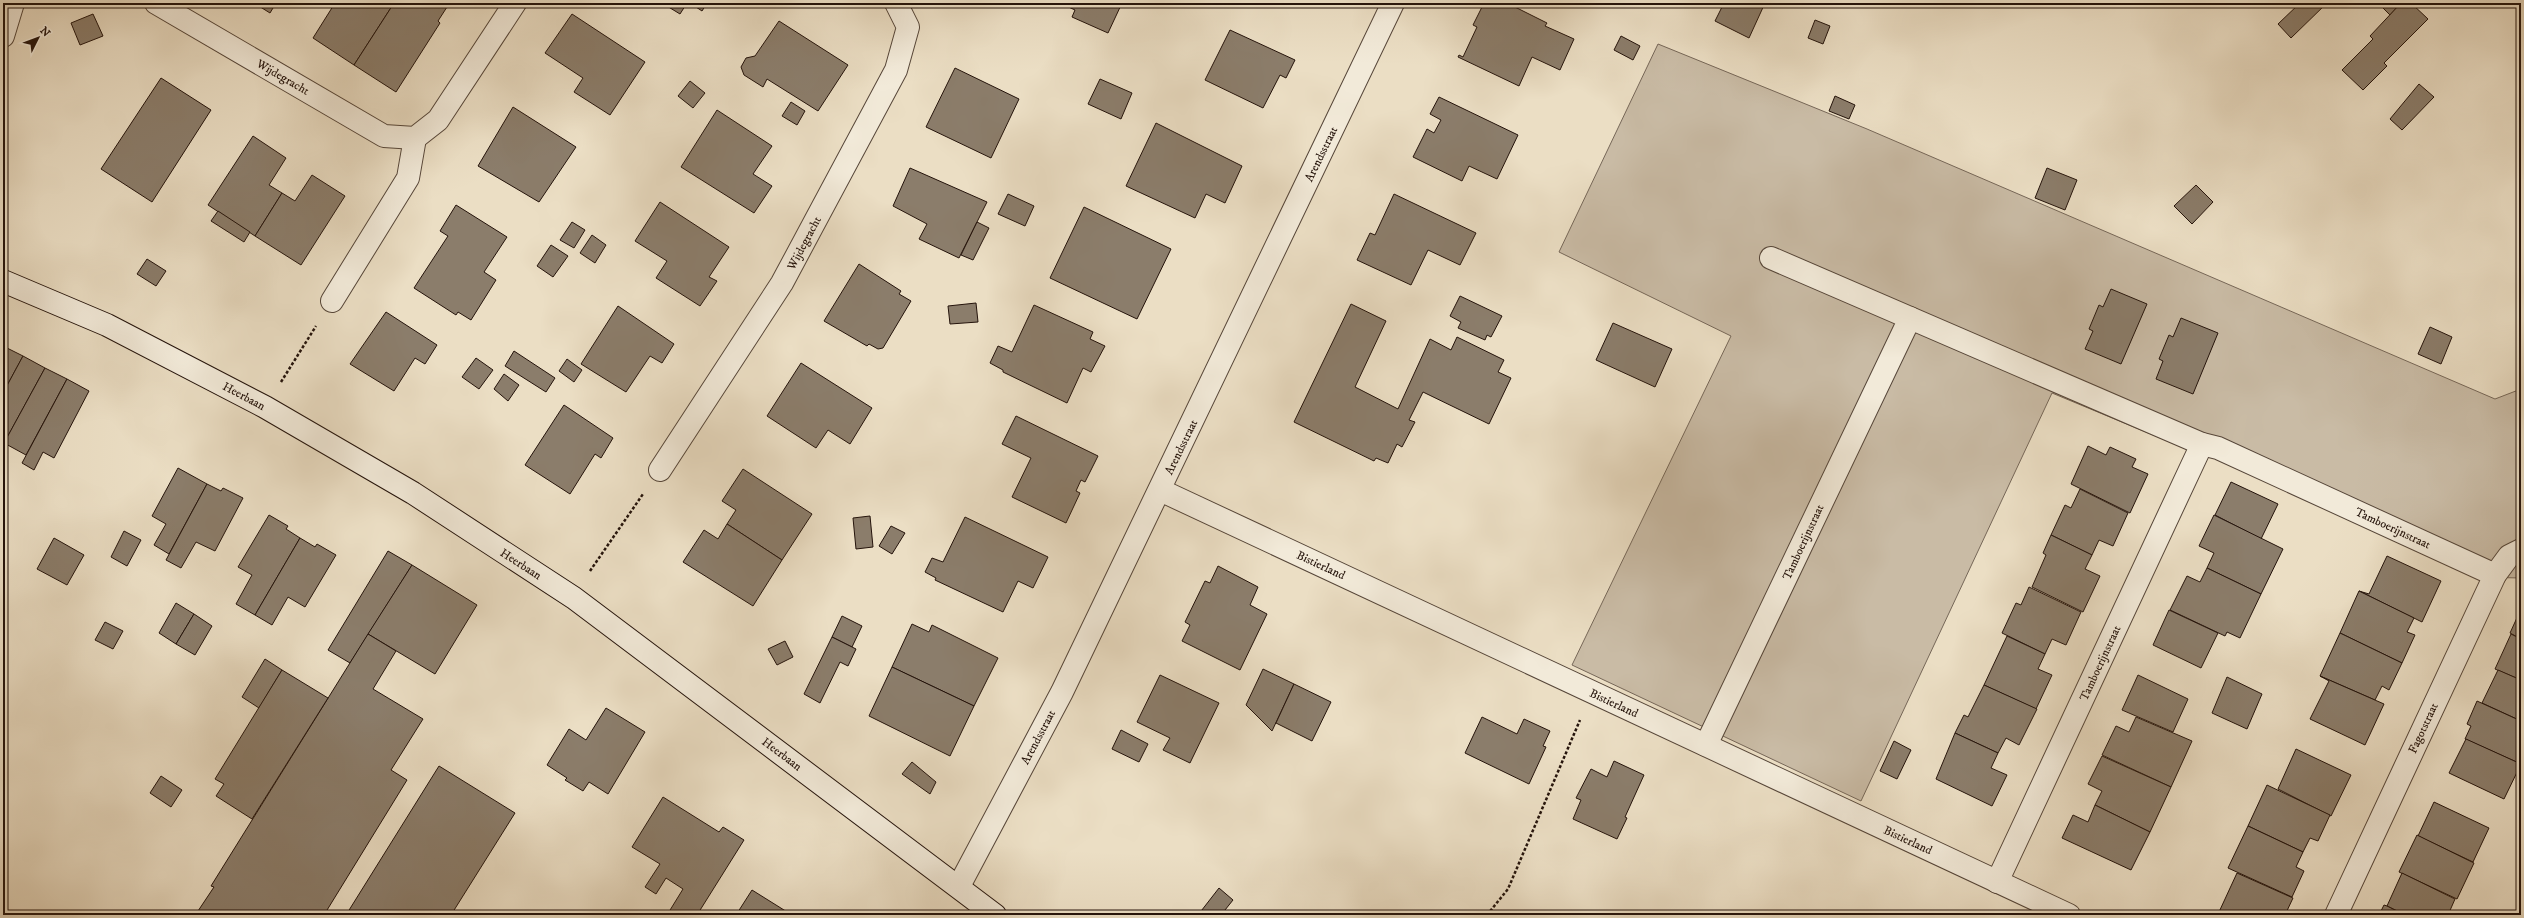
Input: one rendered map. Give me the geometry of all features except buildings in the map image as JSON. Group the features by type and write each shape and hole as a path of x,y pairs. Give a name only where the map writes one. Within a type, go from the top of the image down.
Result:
{"street":[{"path":"3,36 13,3"},
{"name":"Wijdegracht","path":"156,3 384,136 414,138"},
{"path":"332,300 408,178 414,138 438,120 515,3"},
{"name":"Wijdegracht","path":"660,470 782,283 896,70 908,27 896,3"},
{"name":"Arendsstraat","path":"959,886 1062,692 1393,3"},
{"name":"Tamboerijnstraat","path":"1771,258 2202,444 2218,448 2495,575"},
{"name":"Heerbaan","path":"3,281 108,325 265,407 413,493 574,598 959,886 995,915"},
{"name":"Tamboerijnstraat","path":"1706,745 1910,318"},
{"name":"Tamboerijnstraat","path":"1997,882 2202,444"},
{"name":"Bistierland","path":"1160,490 2069,915"},
{"name":"Fagotstraat","path":"2336,915 2495,575 2509,556 2521,550"}],"path":[{"path":"265,407 332,300"},
{"path":"574,598 599,555 660,470"},
{"path":"1486,915 1508,889 1592,692"}],"shaded area":[{"path":"1658,44 1867,129 2495,399 2521,389 2521,578 2475,577 2215,457 2170,442 2052,393 1861,801 1572,665 1731,336 1559,252"}]}
